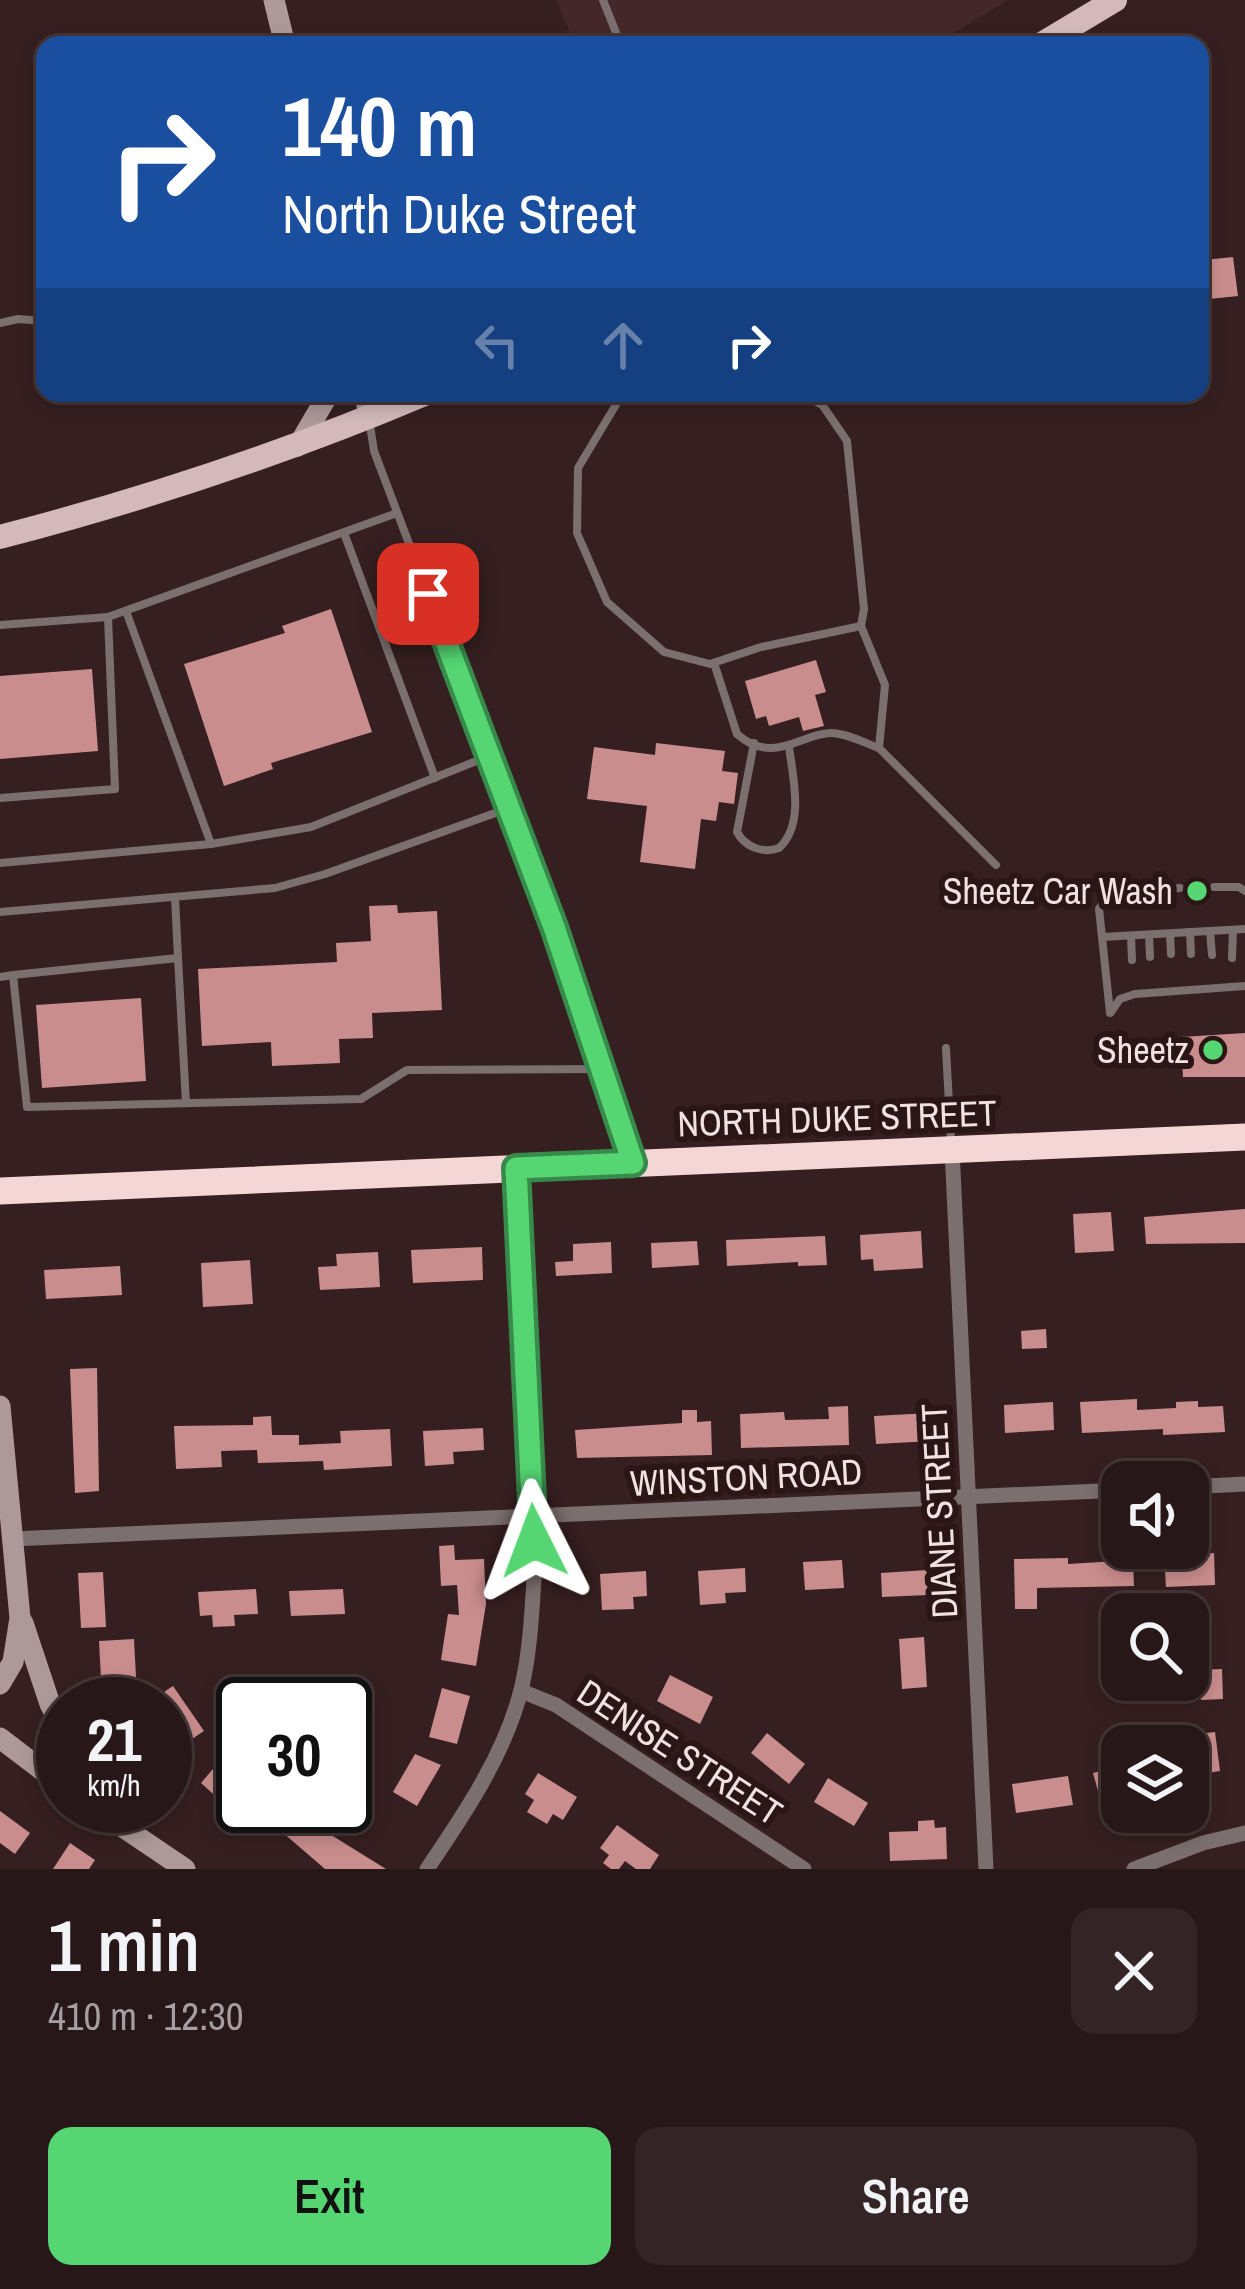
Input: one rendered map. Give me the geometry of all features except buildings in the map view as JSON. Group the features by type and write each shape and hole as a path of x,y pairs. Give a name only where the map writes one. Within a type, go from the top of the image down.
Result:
{"highway":[{"name":"NORTH DUKE STREET","path":"0,1191 1245,1137"}],"main road":[{"path":"1061,36 1115,0"},
{"path":"0,536 117,506 298,446 367,405"}],"street":[{"path":"274,0 283,36"},
{"path":"298,446 324,402"},
{"name":"DIANE STREET","path":"952,1149 986,1869"},
{"path":"427,1869 474,1799 521,1691 531,1627 532,1516 516,1168"},
{"path":"0,1406 20,1618 41,1677"},
{"path":"1209,1486 1245,1484"},
{"name":"WINSTON ROAD","path":"12,1539 1101,1491"},
{"path":"0,1684 14,1662 20,1618"},
{"name":"DENISE STREET","path":"521,1691 556,1705 804,1869"},
{"path":"0,1738 36,1765"},
{"path":"131,1833 185,1869"},
{"path":"1134,1869 1245,1833"}],"lane":[{"path":"603,0 617,36"},
{"path":"0,323 36,320"},
{"path":"618,402 578,468 577,533 607,602 664,652 714,663 761,647 861,626"},
{"path":"817,402 847,441 864,609 861,626 885,685 879,748"},
{"path":"367,405 374,451 508,808 633,1163"},
{"path":"0,625 108,617 397,513"},
{"path":"344,532 435,778"},
{"path":"126,610 211,844"},
{"path":"0,798 115,789 108,617"},
{"path":"714,663 737,734 754,742 789,747 831,733 879,748 996,866"},
{"path":"754,742 737,832 741,840 762,850 779,848 791,831 794,785 789,747"},
{"path":"0,863 211,844 311,826 489,756"},
{"path":"0,912 275,888 508,808"},
{"path":"1214,886 1245,891"},
{"path":"1180,888 1108,895 1099,909 1110,1013 1134,989 1245,986"},
{"path":"176,897 186,1103"},
{"path":"1102,937 1245,929"},
{"path":"1232,930 1232,958"},
{"path":"1210,931 1212,955"},
{"path":"1190,932 1191,953"},
{"path":"1149,934 1150,957"},
{"path":"1170,934 1171,954"},
{"path":"1131,936 1132,960"},
{"path":"0,977 178,958"},
{"path":"13,976 27,1107 361,1099 407,1070 602,1069"},
{"path":"946,1048 952,1149"}],"shaded area":[{"path":"556,0 1008,0 948,36 571,36"}],"place":[{"name":"Sheetz Car Wash","path":"1197,891"},
{"name":"Sheetz","path":"1213,1050"}],"route":[{"path":"428,594 554,927 633,1163 516,1168 534,1541"}]}
